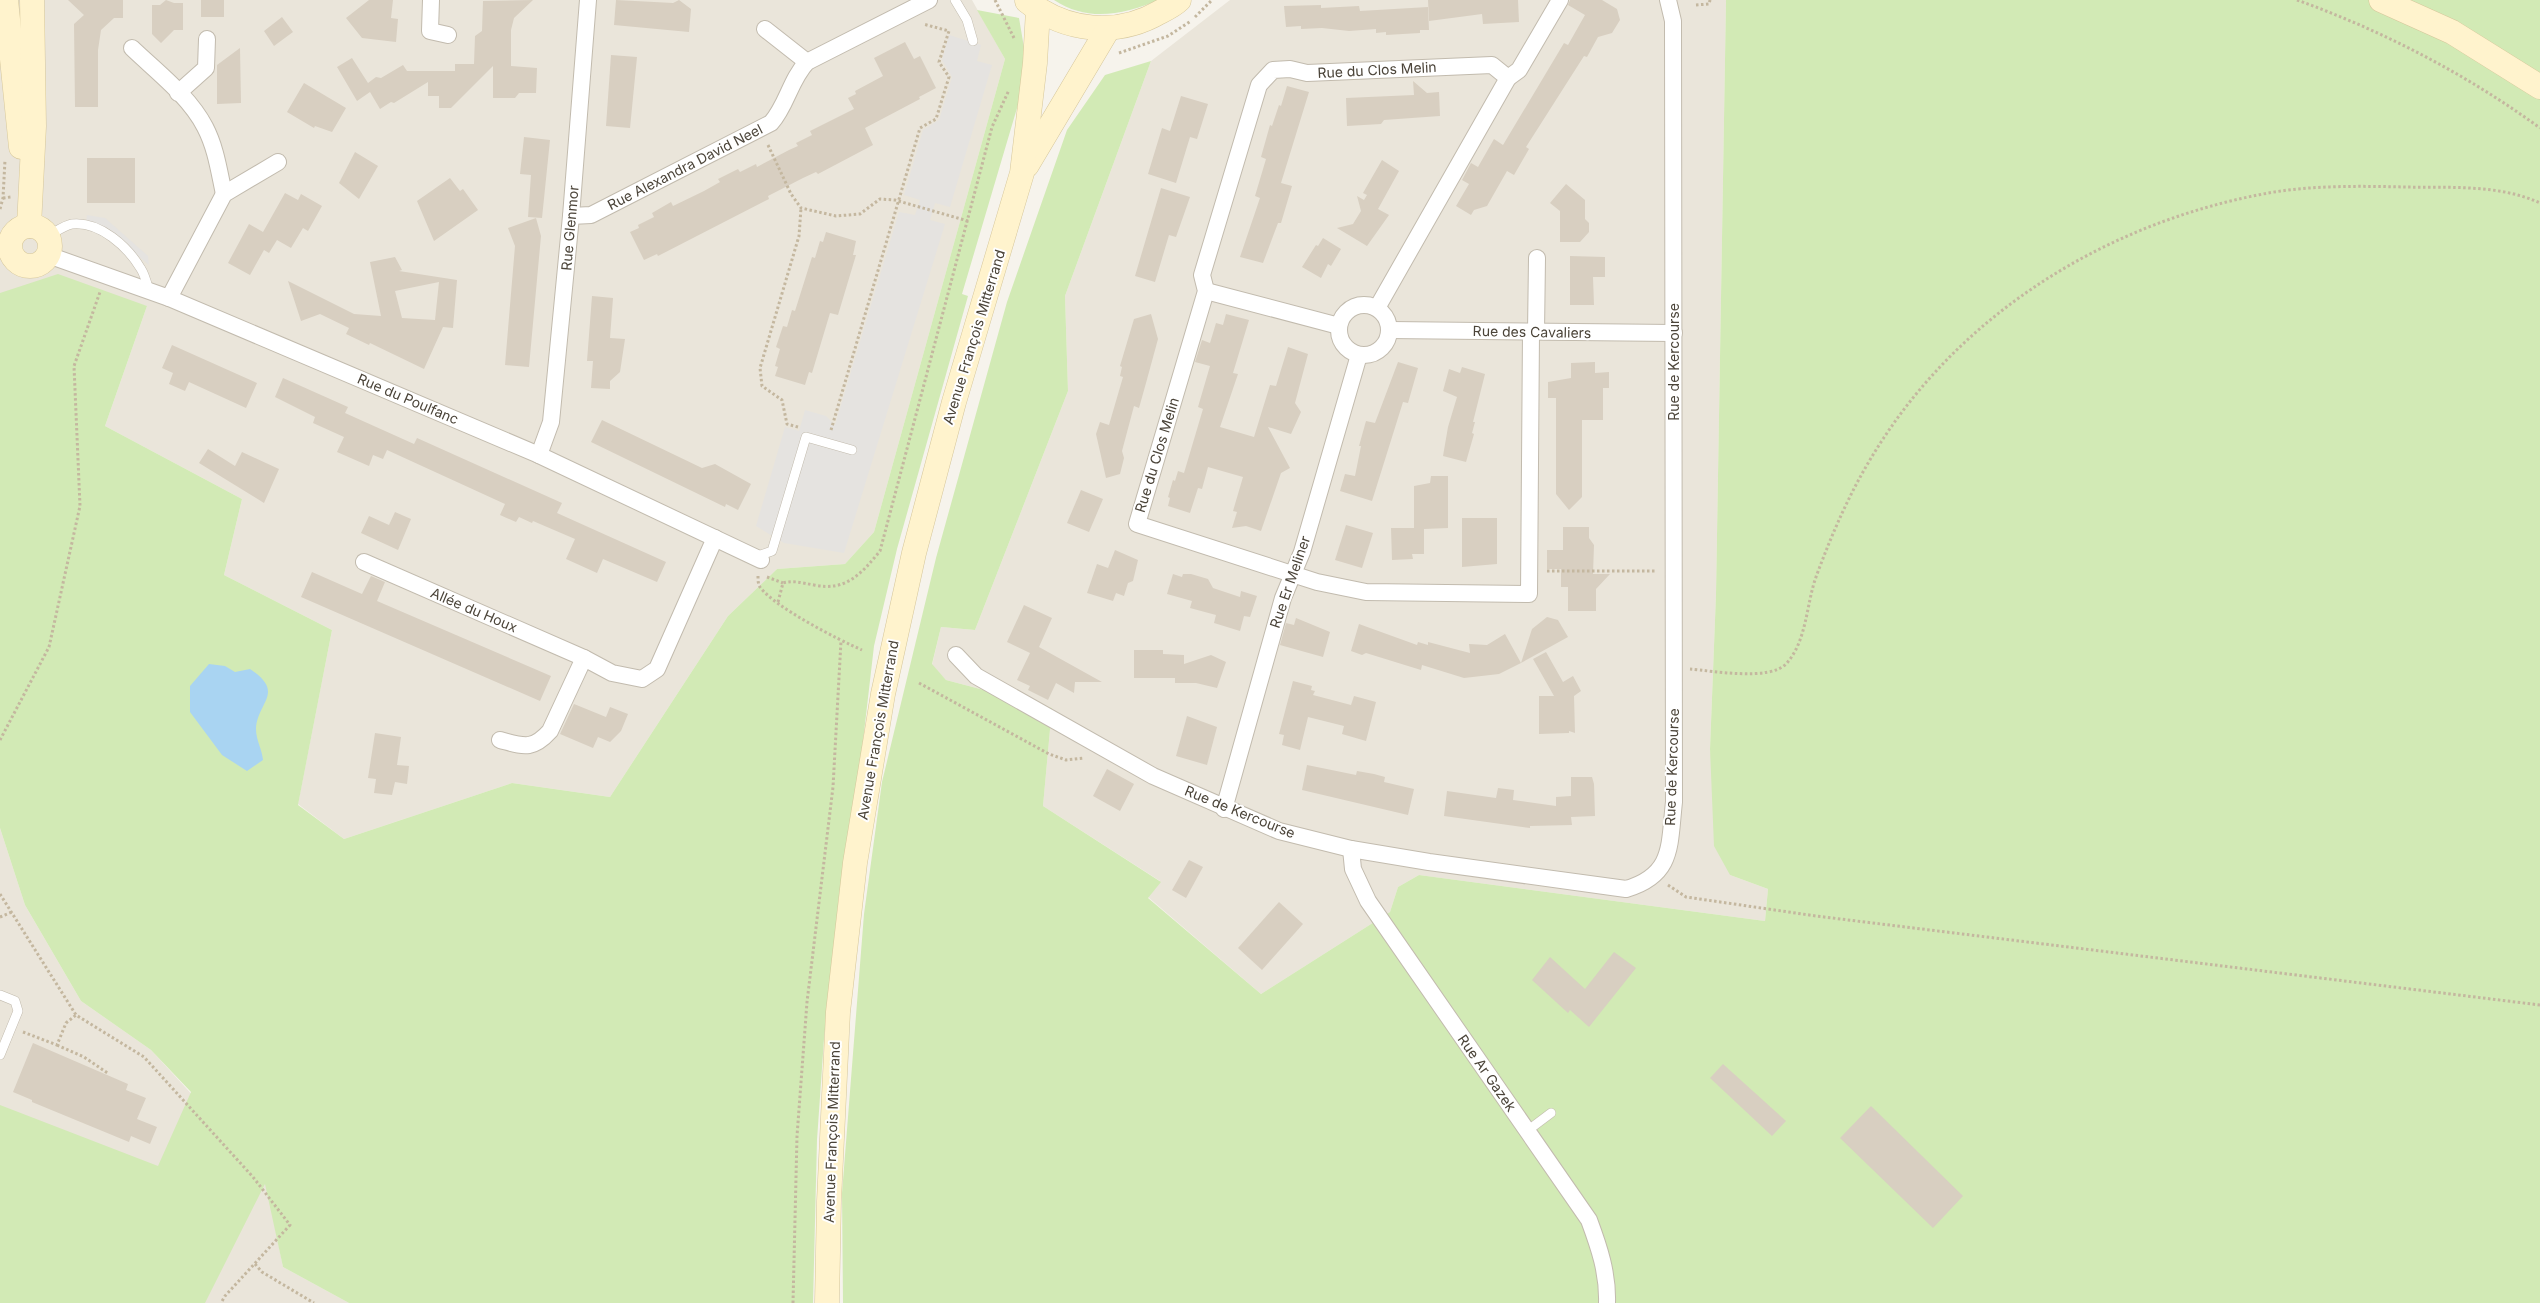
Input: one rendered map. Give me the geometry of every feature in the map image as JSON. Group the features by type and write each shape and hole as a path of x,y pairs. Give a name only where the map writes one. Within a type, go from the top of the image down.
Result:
{"main road":[{"path":"6,0 20,142 30,175 42,239 44,260 33,266 8,265 13,235 22,227 42,239"},
{"path":"30,175 34,126 32,0"},
{"path":"1032,5 1060,21 1084,27 1108,29 1145,21 1179,0"},
{"path":"2380,0 2452,32 2540,87"},
{"name":"Avenue François Mitterrand","path":"827,1303 829,1201 838,1012 855,863 883,694 914,553 954,402 1022,173 1035,63 1032,5"},
{"name":"Avenue François Mitterrand","path":"1022,173 1108,29"}],"street":[{"path":"431,0 430,31 448,35"},
{"name":"Rue Glenmor","path":"540,454 551,422 571,216 588,0"},
{"name":"Rue Alexandra David Neel","path":"571,216 591,215 771,123 779,114 796,74 807,62 929,0"},
{"path":"1377,308 1508,78 1519,70 1560,0"},
{"name":"Rue de Kercourse","path":"956,655 976,676 1153,776 1224,809 1279,831 1351,849 1429,862 1626,889 1643,884 1655,876 1664,862 1669,847 1674,802 1673,21 1668,0"},
{"name":"Rue de Kercourse","path":"1673,21 1678,0"},
{"path":"765,29 807,62"},
{"path":"178,93 206,68 207,39"},
{"path":"132,48 178,93 205,126 216,154 224,194"},
{"name":"Rue du Clos Melin","path":"1508,78 1492,65 1307,73 1290,69 1273,70 1260,85 1202,275 1206,291 1136,524 1318,582 1366,592 1529,594 1537,258"},
{"path":"169,298 224,194 278,162"},
{"name":"Rue du Poulfanc","path":"42,239 106,276 169,298 540,454 758,559"},
{"path":"1206,291 1339,326"},
{"path":"1359,306 1377,308 1384,314 1390,330 1389,338 1383,347 1368,355 1359,355 1342,343 1339,326 1342,317 1349,310 1359,306"},
{"name":"Rue des Cavaliers","path":"1390,330 1674,333"},
{"name":"Rue Er Meliner","path":"1224,809 1291,573 1302,552 1359,355"},
{"name":"Allée du Houx","path":"364,562 584,658 612,673 628,678 642,679 656,669 715,538"},
{"path":"500,740 525,747 541,741 550,732 584,658"},
{"name":"Rue Ar Gazek","path":"1351,849 1353,869 1368,901 1588,1220 1601,1253 1608,1288 1607,1303"}],"lane":[{"path":"954,0 966,20 973,41"},
{"path":"42,239 72,224 91,226 110,235 135,260 143,271 150,291"},
{"path":"758,559 772,551 806,437 852,450"},
{"path":"0,995 15,1001 18,1011 0,1055"},
{"path":"1527,1131 1551,1113"}],"path":[{"path":"994,0 1015,41"},
{"path":"1696,5 1709,4 1710,0"},
{"path":"2297,0 2340,15 2402,45 2510,106 2540,128"},
{"path":"828,443 920,128 936,119 949,77 939,62 949,31 921,23"},
{"path":"778,602 783,583 793,580 816,586 837,586 861,575 880,551 992,127 1010,88"},
{"path":"760,129 791,194 801,208 836,216 860,214 880,199 898,201 968,221"},
{"path":"0,209 3,198 5,153"},
{"path":"1674,667 1768,673 1784,666 1797,648 1815,582 1835,526 1856,484 1884,438 1923,386 1969,338 2004,308 2049,276 2102,246 2160,222 2207,207 2274,192 2316,188 2484,189 2529,198 2540,203"},
{"path":"801,208 798,236 760,368 762,386 782,400 787,424 802,428 806,437"},
{"path":"0,740 49,647 80,506 74,366 106,276"},
{"path":"758,559 759,586 778,602 841,640 862,650"},
{"path":"1529,571 1674,570"},
{"path":"793,1303 797,1126 807,1002 833,787 841,640"},
{"path":"919,683 1049,754 1066,760 1084,758 1100,747"},
{"path":"1655,876 1686,897 1806,914 2540,1004"},
{"path":"0,894 76,1015 144,1057 253,1177 290,1225 225,1296 221,1303"},
{"path":"0,918 12,912"},
{"path":"57,1045 66,1023 76,1015"},
{"path":"11,1027 84,1057 109,1074"},
{"path":"255,1264 262,1272 314,1303"}],"shaded area":[{"path":"0,0 972,0 1005,59 874,532 845,564 777,569 728,616 610,797 512,783 344,839 298,804 332,630 224,575 242,499 105,426 147,306 0,293"},
{"path":"1230,0 1726,0 1716,594 1710,749 1730,875 1768,889 1765,921 1419,875 1398,887 1390,912 1261,994 1148,897 1160,881 1043,806 1052,708 946,680 932,665 941,627 975,630 1068,391 1065,296 1151,61"},
{"path":"949,35 981,45 977,61 992,65 950,207 935,203 930,220 945,224 844,553 784,543 756,526 785,427 799,431 805,410 826,416 835,425 899,212 915,215 920,200 904,195 923,130 939,120 952,77 942,60"},
{"path":"87,215 105,218 148,256 149,265 103,226 86,222"},
{"path":"0,828 25,905 81,1001 151,1050 209,1113 266,1183 283,1267 349,1303 0,1303"}],"green space":[{"path":"1054,0 1159,0 1120,12 1093,14 1080,12"},
{"path":"1726,0 2540,0 2540,1303 843,1303 842,1193 864,914 882,782 936,558 1007,302 1067,130 1105,75 1151,61 1065,296 1068,391 975,630 941,627 932,664 946,680 1052,708 1043,806 1161,882 1148,898 1261,994 1390,912 1398,887 1419,875 1765,921 1768,889 1730,875 1714,846 1710,749 1716,594"},
{"path":"977,10 1019,18 1028,71 962,294 968,296 897,549 874,646 863,741 839,896 824,1039 817,1140 813,1303 349,1303 283,1267 265,1184 205,1303 0,1303 0,1105 158,1166 191,1092 151,1050 81,1001 25,905 0,828 0,293 58,274 147,306 105,426 242,499 224,575 332,630 298,805 344,839 512,783 610,797 728,616 777,569 845,564 874,532 1005,59"}],"water":[{"path":"209,664 225,666 235,672 250,669 261,677 266,685 268,691 267,698 256,729 263,760 247,771 222,755 190,712 190,686"}],"building":[{"path":"68,0 123,0 123,18 114,18 101,30 98,50 98,107 75,107 74,24 84,15"},
{"path":"166,0 174,3 183,3 183,30 174,30 161,43 152,34 152,5 160,5"},
{"path":"201,0 224,0 224,17 201,17"},
{"path":"369,0 393,0 391,18 398,19 396,42 362,38 346,18"},
{"path":"533,0 514,18 511,30 511,66 537,68 536,93 519,93 515,98 493,98 493,66 451,108 439,108 439,96 428,96 428,82 394,103 391,102 380,109 370,92 357,101 337,67 352,58 368,83 376,77 381,78 403,65 407,71 455,71 455,64 474,64 475,36 482,31 483,1"},
{"path":"616,0 673,3 679,0 691,9 689,32 614,25"},
{"path":"1428,0 1518,0 1519,22 1483,24 1482,14 1429,21"},
{"path":"1570,0 1602,0 1617,9 1620,20 1612,33 1598,37 1587,57 1584,56 1526,147 1529,149 1514,175 1507,171 1487,206 1474,210 1471,215 1456,206 1469,184 1462,180 1471,163 1478,167 1494,139 1503,145 1564,43 1568,45 1585,15 1568,5"},
{"path":"1321,5 1321,8 1359,6 1360,11 1428,7 1429,30 1420,30 1420,33 1386,35 1386,32 1376,33 1376,29 1349,31 1322,28 1301,29 1301,26 1286,27 1284,6"},
{"path":"282,17 293,32 274,46 264,31"},
{"path":"905,42 914,59 920,56 936,88 919,97 920,99 865,128 873,145 818,174 816,172 768,196 769,199 658,256 657,254 644,260 630,232 639,228 638,225 654,217 652,213 671,202 673,206 704,191 720,182 718,179 738,169 740,172 756,164 757,167 798,146 796,143 812,135 810,131 854,109 848,98 856,94 855,91 883,76 874,58"},
{"path":"240,48 241,103 217,104 217,65"},
{"path":"611,55 637,57 630,128 606,126"},
{"path":"1413,81 1427,93 1439,92 1440,116 1384,120 1381,124 1347,126 1346,98 1414,95"},
{"path":"304,83 346,108 332,132 315,126 314,128 287,112"},
{"path":"1287,86 1309,92 1281,183 1292,186 1281,223 1278,223 1263,263 1240,257 1260,198 1255,196 1266,159 1261,157 1270,125 1272,126 1279,105 1281,106"},
{"path":"1181,96 1208,104 1197,139 1190,137 1176,183 1148,174 1162,128 1170,131"},
{"path":"524,137 550,140 542,218 528,217 531,175 520,174"},
{"path":"355,152 378,166 359,199 339,183"},
{"path":"87,158 135,158 135,203 87,203"},
{"path":"1382,160 1399,171 1378,209 1389,215 1367,246 1337,228 1353,224 1361,211 1357,196 1364,200 1367,195 1363,193"},
{"path":"450,178 460,191 463,189 478,210 434,241 417,201"},
{"path":"1566,184 1585,200 1585,219 1589,223 1589,232 1580,242 1560,242 1560,211 1550,203"},
{"path":"1161,188 1190,197 1176,237 1169,235 1155,282 1135,276"},
{"path":"285,193 298,200 301,194 322,206 308,231 303,228 291,248 277,240 269,253 264,250 250,275 228,263 249,224 263,232"},
{"path":"536,218 541,236 529,367 505,365 515,246 508,228"},
{"path":"826,232 856,241 853,255 856,255 838,315 830,313 812,373 809,372 805,385 775,376 778,367 775,366 780,349 776,347 783,326 787,327 792,310 795,311 812,257 815,258 820,241 823,242"},
{"path":"1323,238 1341,249 1331,266 1328,264 1321,278 1302,267 1316,245 1318,246"},
{"path":"1570,256 1605,257 1605,277 1593,277 1594,305 1570,305"},
{"path":"395,257 402,270 399,271 457,280 453,328 443,327 424,369 370,343 369,345 346,334 349,328 320,314 301,321 288,281 354,314 381,316 370,262","holes":["439,282 435,320 402,318 395,291"]},
{"path":"592,296 613,298 610,338 625,339 620,372 610,381 610,389 591,388 593,361 587,361"},
{"path":"1151,314 1158,339 1146,383 1139,408 1134,406 1122,451 1124,458 1120,474 1106,478 1096,434 1100,422 1109,425 1123,377 1120,376 1122,367 1120,366 1134,319"},
{"path":"1226,314 1249,320 1233,373 1238,374 1220,427 1254,437 1270,385 1276,386 1288,347 1308,354 1295,403 1301,412 1291,434 1268,427 1290,468 1281,473 1261,531 1246,526 1232,528 1237,512 1233,511 1243,477 1208,467 1202,489 1198,488 1190,513 1168,506 1170,498 1168,497 1173,480 1175,481 1178,471 1184,473 1203,409 1198,407 1210,366 1195,362 1202,340 1210,343 1216,323 1223,325"},
{"path":"172,345 257,383 246,408 189,382 185,391 169,384 173,373 162,368"},
{"path":"1398,362 1418,368 1408,403 1403,402 1372,501 1340,491 1345,474 1355,476 1361,446 1359,446 1366,421 1375,423"},
{"path":"1595,362 1595,373 1609,372 1609,388 1603,388 1603,420 1582,420 1582,497 1569,510 1556,494 1556,398 1548,398 1548,382 1571,378 1571,363"},
{"path":"1462,367 1485,374 1473,422 1475,422 1472,433 1474,434 1466,462 1443,456 1448,427 1457,397 1443,391 1449,369 1460,373"},
{"path":"283,378 348,407 345,413 414,444 417,438 562,503 557,513 666,562 657,582 603,559 597,573 566,559 575,539 533,521 532,523 519,517 516,522 500,515 505,504 387,450 383,459 373,455 369,466 337,452 344,437 313,423 315,417 275,397"},
{"path":"602,420 702,468 715,464 751,484 738,510 726,504 725,507 591,442"},
{"path":"208,449 235,466 242,452 279,469 264,503 199,463"},
{"path":"1431,476 1448,476 1448,528 1424,529 1424,554 1412,554 1413,559 1392,560 1391,528 1414,528 1414,486 1430,483"},
{"path":"1081,490 1103,499 1089,532 1067,523"},
{"path":"395,512 411,519 398,550 361,533 369,516 389,525"},
{"path":"1462,518 1497,518 1497,564 1462,567"},
{"path":"1346,525 1373,533 1362,568 1335,560"},
{"path":"1563,527 1589,527 1589,538 1594,545 1593,574 1610,574 1596,589 1596,611 1568,611 1568,587 1561,587 1561,569 1547,569 1547,550 1563,550"},
{"path":"1115,550 1138,560 1133,581 1128,583 1124,596 1116,593 1113,601 1087,593 1097,564 1108,568"},
{"path":"312,572 362,594 371,576 385,582 377,601 551,676 540,701 301,597"},
{"path":"1173,574 1182,577 1183,574 1191,574 1208,579 1213,588 1240,597 1241,591 1257,596 1250,617 1244,616 1240,631 1214,623 1216,615 1190,608 1192,601 1167,594"},
{"path":"1024,605 1052,618 1039,647 1102,682 1075,682 1074,693 1056,683 1048,700 1028,690 1030,686 1017,680 1030,653 1007,642"},
{"path":"1547,617 1558,620 1568,637 1521,663 1532,629"},
{"path":"1296,618 1330,632 1323,657 1280,645 1286,623 1294,625"},
{"path":"1359,624 1417,645 1418,642 1428,645 1428,642 1470,653 1469,644 1487,645 1505,634 1521,663 1499,674 1464,678 1422,665 1421,670 1366,653 1362,655 1351,651"},
{"path":"1134,650 1163,650 1163,654 1184,655 1184,664 1211,655 1226,662 1217,688 1196,683 1175,683 1175,678 1134,678"},
{"path":"1546,652 1563,682 1573,676 1581,691 1574,696 1575,733 1569,731 1569,733 1539,734 1539,696 1554,696 1533,659"},
{"path":"1293,681 1312,686 1311,690 1315,691 1313,695 1351,705 1354,696 1376,702 1366,741 1342,734 1344,726 1308,717 1300,750 1282,745 1284,735 1279,734"},
{"path":"574,704 606,717 610,707 628,714 621,731 610,742 598,737 593,748 560,734"},
{"path":"1187,716 1217,727 1207,765 1176,756"},
{"path":"375,733 401,737 397,765 409,766 407,784 395,782 392,795 374,793 376,779 368,778"},
{"path":"1307,765 1356,775 1357,771 1374,774 1385,777 1384,782 1414,789 1408,815 1302,790"},
{"path":"1107,769 1134,784 1120,811 1093,796"},
{"path":"1571,777 1592,777 1595,816 1571,817 1572,825 1530,826 1530,828 1444,816 1447,791 1496,798 1498,788 1514,790 1513,800 1556,806 1556,797 1571,796"},
{"path":"1189,860 1203,867 1186,898 1172,890"},
{"path":"1279,902 1303,924 1262,970 1238,948"},
{"path":"1614,952 1636,968 1589,1027 1570,1010 1568,1013 1532,980 1550,957 1585,989"},
{"path":"33,1043 128,1084 126,1090 146,1098 137,1119 157,1127 150,1144 131,1136 129,1142 32,1102 32,1100 13,1092"},
{"path":"1723,1064 1786,1121 1772,1136 1710,1078"},
{"path":"1871,1106 1963,1196 1933,1228 1840,1138"}]}
